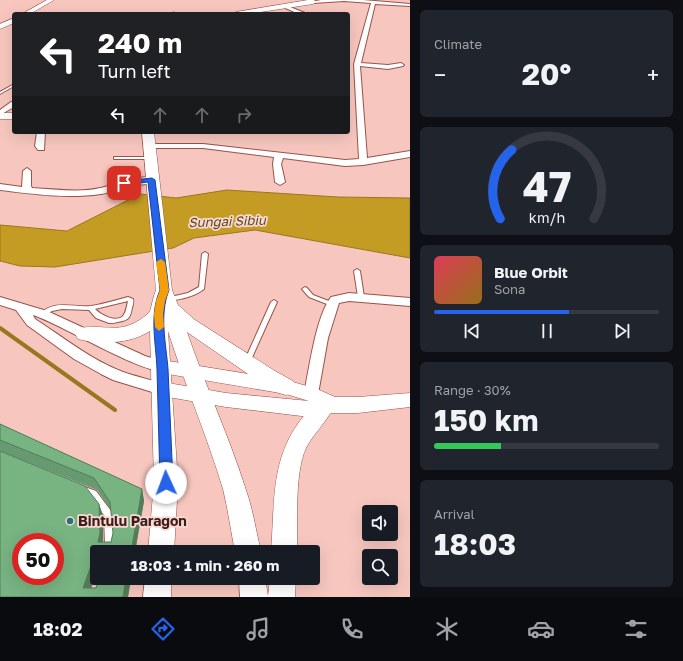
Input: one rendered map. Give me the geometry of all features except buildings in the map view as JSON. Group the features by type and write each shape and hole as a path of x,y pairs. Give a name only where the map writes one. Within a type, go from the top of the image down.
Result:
{"main road":[{"path":"1,112 12,115"},
{"path":"148,134 152,185 166,303 162,378 166,483 162,545"},
{"path":"84,334 110,337 129,334 151,322 166,303"},
{"path":"166,303 189,325 268,377 286,387"},
{"path":"166,303 221,448 235,491 247,545"},
{"path":"284,545 288,474 292,457 296,446 322,402"},
{"path":"157,597 158,585"},
{"path":"253,585 254,597"},
{"path":"281,597 282,585"}],"street":[{"path":"25,12 47,0"},
{"path":"28,12 51,0"},
{"path":"248,12 312,1 342,0"},
{"path":"345,0 410,5"},
{"path":"363,162 356,94 357,65 373,2"},
{"path":"285,6 298,12"},
{"path":"0,26 12,20"},
{"path":"350,65 388,67 401,65"},
{"path":"1,112 12,105"},
{"path":"41,134 39,146 41,148"},
{"path":"150,146 203,146 334,162 363,162 410,154"},
{"path":"278,155 279,159 277,164 280,182"},
{"path":"27,171 26,186 29,191"},
{"path":"0,187 29,191 94,192 124,183 152,185"},
{"path":"322,402 322,338 332,304 335,300 339,298 361,297 410,302"},
{"path":"0,302 43,314 140,360 162,378 200,395 226,400 310,409 322,402"},
{"path":"20,307 31,322 79,355 118,376 162,378 192,372 286,387 322,402 358,405 410,400"}],"lane":[{"path":"0,94 12,86"},
{"path":"116,158 150,158"},
{"path":"166,303 198,292 202,288 205,254"},
{"path":"357,271 361,297"},
{"path":"305,289 311,296 332,304"},
{"path":"43,314 52,308 59,306 90,308 128,299 131,300 127,316 117,320 108,320 98,316 90,308"},
{"path":"247,362 274,302"},
{"path":"79,488 93,494 108,514 110,545"}],"water":[{"name":"Sungai Sibiu","path":"227,190 338,197 410,198 410,258 255,230 194,238 173,248 55,267 20,266 0,261 0,225 67,231 140,194 176,198"}],"waterway":[{"path":"0,328 115,410"}],"slow traffic":[{"path":"159,327 158,314 160,301 164,290 161,262"}],"place":[{"name":"Bintulu Paragon","path":"70,521"}],"route":[{"path":"124,183 152,180 164,290 160,301 158,314 162,368 166,483"}]}
